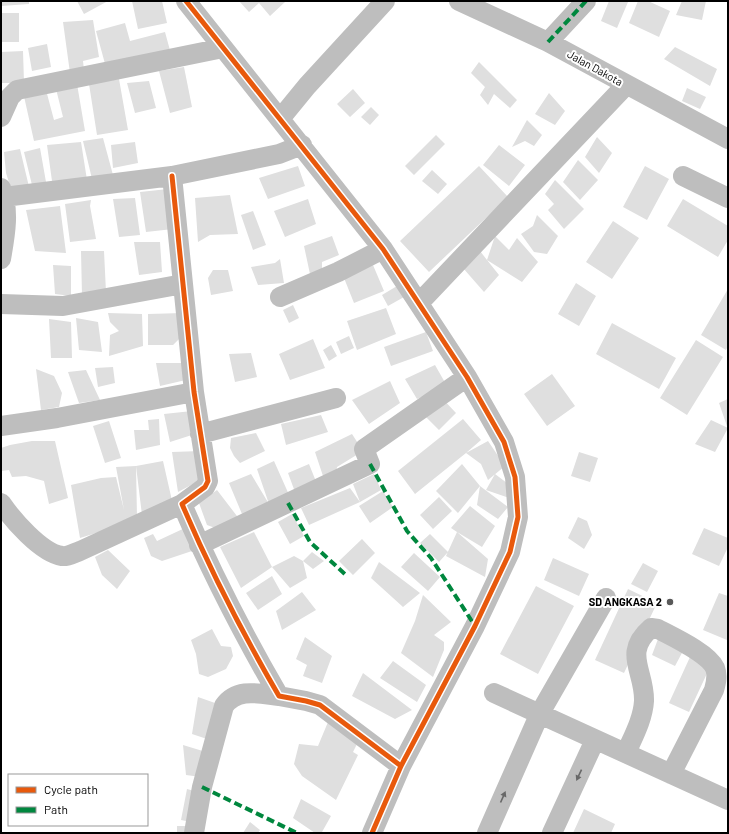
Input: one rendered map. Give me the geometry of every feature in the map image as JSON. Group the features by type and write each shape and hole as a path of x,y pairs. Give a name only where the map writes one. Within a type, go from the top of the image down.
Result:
{"street":[{"path":"186,1 302,145 383,249 420,302 467,377 504,442 515,477 518,517 510,552 479,619 401,766 372,833"},
{"path":"280,119 307,86 385,1"},
{"name":"Jalan Dakota","path":"459,1 548,42 728,139"},
{"path":"548,42 586,1"},
{"path":"1,117 10,97 17,90 223,48"},
{"path":"420,302 626,85"},
{"path":"1,259 6,230 3,192 172,176 279,154 302,145"},
{"path":"1,503 26,532 40,545 51,552 66,556 182,504 197,494 208,482 194,392 172,176"},
{"path":"683,176 728,198"},
{"path":"280,297 338,272 383,249"},
{"path":"1,304 63,306 183,284"},
{"path":"199,545 370,464 364,450 467,377"},
{"path":"1,426 57,418 194,392"},
{"path":"200,434 336,398"},
{"path":"182,504 199,545 246,639 279,696"},
{"path":"487,833 540,713 606,598"},
{"path":"626,753 642,715 644,702 644,689 635,661 635,651 644,634 651,628 658,629 706,658 715,668 717,680 714,690 671,774"},
{"path":"494,693 728,800"},
{"path":"194,833 202,787 224,706 228,700 240,694 279,696 320,705 401,766"},
{"path":"552,833 595,740"}],"building":[{"path":"1,1 29,1 29,4 1,6"},
{"path":"77,1 108,1 84,14"},
{"path":"132,1 162,1 167,23 138,29"},
{"path":"239,1 285,2 270,16 259,3 249,12"},
{"path":"609,1 628,2 617,28 601,21"},
{"path":"638,1 648,1 670,11 659,37 629,23"},
{"path":"682,1 706,1 702,20 676,15"},
{"path":"1,13 19,13 19,42 1,42"},
{"path":"93,20 99,57 83,61 84,70 70,73 63,22"},
{"path":"125,23 130,41 165,32 171,54 107,71 96,31"},
{"path":"47,44 51,67 32,71 28,48"},
{"path":"675,47 717,69 710,86 664,59"},
{"path":"23,51 24,83 1,83 1,52"},
{"path":"479,62 517,100 510,108 494,94 488,105 480,95 485,87 471,73"},
{"path":"184,67 192,107 170,113 159,71"},
{"path":"119,79 128,130 97,135 89,84"},
{"path":"149,81 156,108 135,113 127,83"},
{"path":"77,84 85,131 34,141 23,92 46,90 54,120 63,117 56,89"},
{"path":"687,88 706,97 700,109 682,101"},
{"path":"353,89 365,103 350,117 337,104"},
{"path":"549,93 565,111 555,125 535,114"},
{"path":"371,107 379,115 370,125 361,117"},
{"path":"527,120 542,135 534,146 525,141 512,147"},
{"path":"436,135 445,144 414,175 405,166"},
{"path":"597,137 612,153 599,173 585,157"},
{"path":"103,138 113,175 92,179 83,141"},
{"path":"81,142 87,180 52,181 47,145"},
{"path":"135,142 138,163 113,168 111,145"},
{"path":"499,145 525,165 509,186 483,165"},
{"path":"40,148 46,182 32,185 24,152"},
{"path":"20,149 30,191 12,192 6,173 4,152"},
{"path":"578,160 598,180 580,200 563,182"},
{"path":"298,166 305,186 268,199 259,178"},
{"path":"479,166 508,197 429,272 400,241"},
{"path":"645,166 669,179 647,220 623,207"},
{"path":"432,170 447,184 438,194 422,181"},
{"path":"555,180 584,209 564,229 548,210 554,204 545,194"},
{"path":"168,189 173,229 146,232 140,192"},
{"path":"230,195 238,234 210,235 198,242 195,198"},
{"path":"135,198 140,235 119,237 113,199"},
{"path":"308,199 316,224 285,237 274,211"},
{"path":"683,199 728,226 728,240 718,257 667,226"},
{"path":"91,200 90,206 96,239 70,242 65,204"},
{"path":"60,206 66,253 35,251 26,210"},
{"path":"253,211 266,245 253,250 241,215"},
{"path":"537,215 558,236 547,254 534,252 521,234 533,226"},
{"path":"613,221 639,238 612,279 586,262"},
{"path":"332,236 339,255 322,262 322,271 310,274 304,246"},
{"path":"495,236 509,250 517,238 538,262 522,282 487,260"},
{"path":"134,242 160,242 162,272 139,275"},
{"path":"81,251 104,251 106,292 82,295"},
{"path":"480,251 499,275 484,292 463,268"},
{"path":"280,259 284,283 258,285 251,267 275,263"},
{"path":"53,265 71,266 71,296 55,294"},
{"path":"373,265 384,291 354,303 344,278"},
{"path":"213,270 228,270 233,291 211,295 208,278"},
{"path":"576,283 596,296 579,326 558,314"},
{"path":"397,286 404,297 388,306 382,295"},
{"path":"728,289 728,346 726,350 701,335"},
{"path":"293,305 299,318 289,323 283,310"},
{"path":"386,308 396,334 357,350 347,321"},
{"path":"108,313 142,314 143,346 109,356 110,335 119,331 110,322"},
{"path":"183,313 185,333 173,345 148,345 148,314"},
{"path":"76,318 98,322 102,352 79,350"},
{"path":"49,319 71,322 72,358 51,358"},
{"path":"612,323 676,358 659,389 596,354"},
{"path":"426,332 433,351 391,366 384,347"},
{"path":"349,336 354,348 341,354 336,342"},
{"path":"313,339 325,368 290,380 279,354"},
{"path":"696,340 723,357 687,415 660,398"},
{"path":"331,345 337,356 329,361 323,350"},
{"path":"251,353 257,377 235,382 229,354"},
{"path":"156,363 186,363 190,379 160,386"},
{"path":"435,365 447,386 417,399 405,379"},
{"path":"113,367 115,383 98,387 95,368"},
{"path":"36,369 54,376 62,393 59,407 41,410"},
{"path":"86,370 100,400 79,403 68,372"},
{"path":"552,374 575,406 547,426 524,394"},
{"path":"390,381 400,403 369,424 352,400"},
{"path":"440,396 456,413 439,430 425,416"},
{"path":"728,399 728,429 719,403"},
{"path":"192,411 195,434 170,442 164,414"},
{"path":"321,415 328,432 286,445 281,424"},
{"path":"159,419 160,445 136,450 134,430 149,430 148,420"},
{"path":"463,419 481,440 415,494 398,471"},
{"path":"711,420 728,428 715,452 695,444"},
{"path":"109,421 121,458 105,463 93,426"},
{"path":"256,433 265,451 240,463 230,448 231,438"},
{"path":"352,434 363,451 337,467 336,474 324,479 315,452"},
{"path":"32,441 55,441 68,498 49,504 44,481 26,476 12,477 9,470 1,471 1,448"},
{"path":"488,441 505,466 488,480 481,464 466,453"},
{"path":"201,451 206,477 178,492 172,452"},
{"path":"579,452 598,458 590,482 571,476"},
{"path":"163,461 173,505 142,515 136,466"},
{"path":"274,461 290,497 269,504 257,469"},
{"path":"309,464 317,484 295,492 288,473"},
{"path":"462,464 480,486 458,513 436,491"},
{"path":"136,466 137,517 106,530 80,538 71,485 101,478 116,477 124,510 116,467"},
{"path":"251,474 269,504 242,514 229,483"},
{"path":"374,474 381,490 360,502 353,484"},
{"path":"495,474 515,489 512,499 486,490"},
{"path":"480,486 508,507 498,519 477,505"},
{"path":"350,488 360,502 309,525 301,508"},
{"path":"217,490 240,520 218,529 207,525 199,503"},
{"path":"383,491 393,507 370,523 359,506"},
{"path":"439,497 452,511 433,529 420,515"},
{"path":"470,506 495,526 482,547 451,528"},
{"path":"292,514 304,536 290,544 278,522"},
{"path":"578,517 587,521 592,535 584,549 568,538"},
{"path":"187,527 195,550 162,561 151,556 144,538 153,534 157,541"},
{"path":"704,528 728,538 728,547 719,566 692,554"},
{"path":"254,532 272,567 241,588 220,547"},
{"path":"457,532 488,559 485,577 446,556"},
{"path":"430,534 448,552 439,562 420,543"},
{"path":"362,539 375,553 353,575 339,561"},
{"path":"108,550 130,571 117,589 102,575 95,557"},
{"path":"312,552 324,561 313,569 303,561"},
{"path":"414,553 440,577 428,591 401,567"},
{"path":"294,556 303,561 307,578 290,588 272,567"},
{"path":"553,558 589,574 579,596 544,580"},
{"path":"379,562 420,593 403,607 371,578"},
{"path":"643,563 658,571 647,592 631,584"},
{"path":"272,576 282,594 258,610 246,593"},
{"path":"536,586 574,606 538,674 500,654"},
{"path":"628,589 657,603 624,673 595,660"},
{"path":"302,592 316,610 282,630 276,611"},
{"path":"719,593 728,596 727,640 703,630"},
{"path":"423,595 451,622 434,635 444,642 444,650 433,677 401,653 415,621"},
{"path":"212,629 221,646 231,647 233,656 226,669 208,677 199,674 196,654 191,640"},
{"path":"305,637 332,656 322,683 303,676 307,665 296,659"},
{"path":"658,639 683,651 675,666 652,655"},
{"path":"690,657 710,667 689,712 669,703"},
{"path":"393,661 426,685 417,702 380,678"},
{"path":"363,673 412,710 395,719 352,696"},
{"path":"198,697 215,703 207,739 192,734"},
{"path":"328,722 357,744 353,752 358,755 336,800 302,776 294,764 299,744 318,746"},
{"path":"183,745 206,752 201,777 186,775"},
{"path":"187,789 198,792 191,822 181,820"},
{"path":"301,799 331,816 322,832 315,833 293,818"},
{"path":"584,809 615,824 611,833 573,833"},
{"path":"250,822 260,830 258,833 243,833"},
{"path":"177,826 193,826 193,833 177,833"}],"marked path":[{"path":"548,42 586,1"},
{"path":"370,464 407,531 431,558 475,626"},
{"path":"288,503 310,542 347,576"},
{"path":"202,787 297,833"}],"cycle path":[{"path":"186,1 383,249 467,377 504,442 515,477 518,517 510,552 475,626 401,766 372,833"},
{"path":"172,176 194,392 208,481 205,487 182,504 228,602 279,696 320,705 401,766"}],"place":[{"name":"SD ANGKASA 2","path":"670,602"}]}
